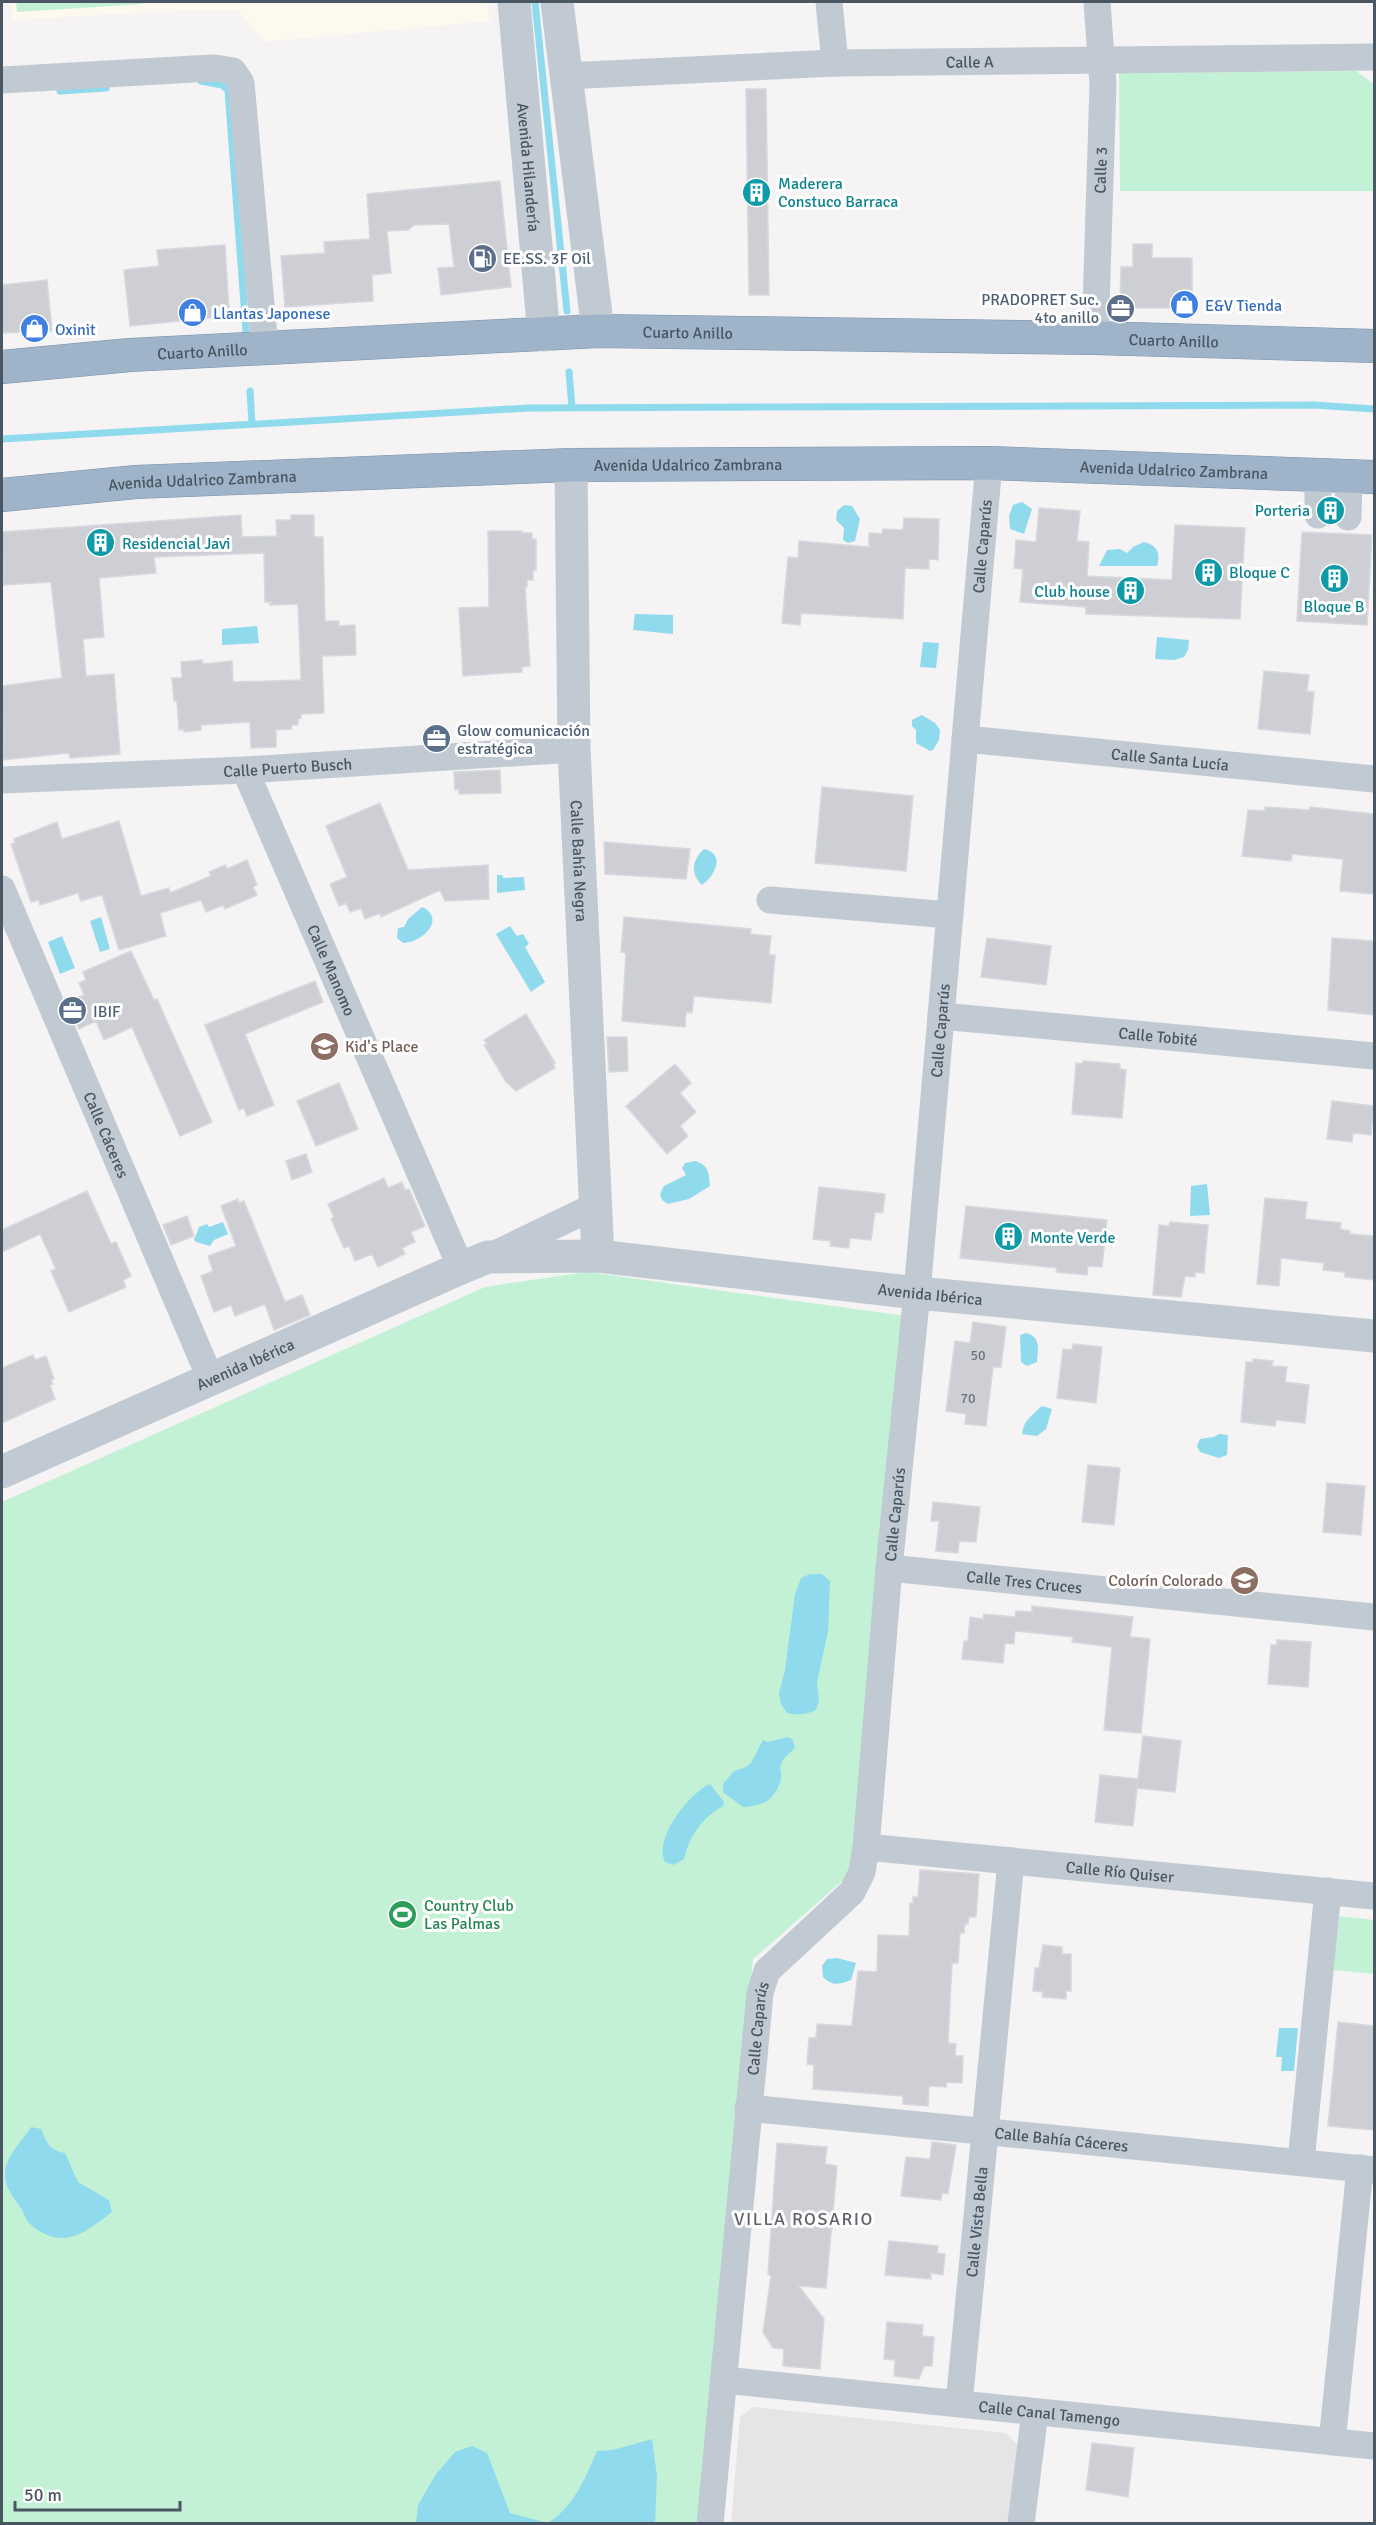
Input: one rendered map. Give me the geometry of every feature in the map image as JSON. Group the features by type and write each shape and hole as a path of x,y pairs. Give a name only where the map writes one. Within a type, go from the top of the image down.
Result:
{"highway":[{"name":"Cuarto Anillo","path":"2,367 130,355 598,332 1095,338 1374,346"},
{"name":"Avenida Udalrico Zambrana","path":"2,495 136,482 571,465 989,463 1348,476"}],"street":[{"name":"Avenida Hilandería","path":"514,2 544,335"},
{"path":"557,2 598,332"},
{"path":"829,2 835,63"},
{"name":"Calle 3","path":"1095,338 1103,61 1097,2"},
{"name":"Calle A","path":"565,76 835,63 1374,57"},
{"path":"2,80 194,69 233,71 241,83 265,348"},
{"name":"Calle Caparús","path":"710,2523 760,1993 766,1971 852,1892 862,1872 866,1847 989,463"},
{"name":"Calle Bahía Negra","path":"571,465 574,749 598,1256"},
{"path":"1318,515 1348,476"},
{"path":"1348,476 1348,517"},
{"name":"Calle Santa Lucía","path":"965,739 1374,780"},
{"name":"Calle Puerto Busch","path":"2,780 245,770 574,749"},
{"name":"Calle Manomo","path":"245,770 474,1262"},
{"name":"Calle Cáceres","path":"2,889 211,1380"},
{"path":"770,900 950,915"},
{"name":"Calle Tobité","path":"941,1016 1374,1056"},
{"name":"Avenida Ibérica","path":"2,1472 596,1206"},
{"name":"Avenida Ibérica","path":"474,1262 598,1256 917,1293 1374,1336"},
{"name":"Calle Tres Cruces","path":"889,1568 1374,1617"},
{"name":"Calle Río Quiser","path":"866,1847 1374,1896"},
{"name":"Calle Vista Bella","path":"959,2404 1011,1861"},
{"path":"1301,2163 1328,1892"},
{"name":"Calle Bahía Cáceres","path":"748,2108 1367,2169"},
{"path":"1332,2442 1367,2169"},
{"name":"Calle Canal Tamengo","path":"724,2380 1374,2446"},
{"path":"1021,2523 1035,2412"}],"shaded area":[{"path":"11,2 487,2 490,21 264,42 238,10 170,11 12,20"},
{"path":"753,2407 1006,2433 1018,2446 1009,2523 731,2524 740,2417"}],"green space":[{"path":"16,2 143,2 143,4 17,12"},
{"path":"1356,71 1374,84 1374,191 1120,191 1119,73"},
{"name":"Country Club Las Palmas","path":"587,1272 906,1316 856,1869 753,1959 698,2523 2,2523 2,1502 485,1287"},
{"path":"1338,1916 1374,1920 1374,1974 1332,1970"}],"water":[{"path":"1022,502 1032,509 1024,534 1010,529 1009,516 1013,505"},
{"path":"844,505 852,506 860,519 855,541 848,543 843,540 844,528 836,520 837,511"},
{"path":"1144,542 1157,550 1157,566 1099,566 1107,550 1120,549 1127,553"},
{"path":"635,614 673,615 673,634 633,630"},
{"path":"257,626 259,643 222,645 222,629"},
{"path":"1157,637 1189,640 1188,650 1184,657 1174,660 1155,659"},
{"path":"923,642 939,643 936,668 920,667"},
{"path":"922,715 935,723 940,730 939,740 930,751 916,743 916,730 912,726 912,720"},
{"path":"704,849 715,855 716,866 711,876 702,885 694,872 694,867"},
{"path":"497,875 502,875 503,878 524,877 525,890 497,893"},
{"path":"422,907 432,917 429,929 418,939 403,943 397,938 398,928 404,927 408,919"},
{"path":"101,917 110,949 100,952 90,921"},
{"path":"510,926 517,936 523,934 529,944 525,947 545,982 531,992 496,934"},
{"path":"62,936 75,968 60,974 48,942"},
{"path":"696,1161 708,1170 710,1186 689,1199 668,1204 662,1200 660,1194 664,1186 686,1175 682,1168 685,1163"},
{"path":"1207,1184 1210,1215 1190,1216 1191,1186"},
{"path":"223,1222 228,1234 214,1240 210,1246 194,1240 199,1227 207,1224 209,1227"},
{"path":"1026,1333 1034,1337 1038,1348 1037,1362 1027,1366 1021,1362 1020,1335"},
{"path":"1042,1406 1052,1409 1046,1429 1037,1436 1022,1434 1026,1422"},
{"path":"1219,1434 1228,1435 1227,1455 1219,1458 1200,1452 1197,1446 1200,1439"},
{"path":"810,1574 822,1574 830,1581 828,1632 817,1682 819,1700 816,1710 805,1714 791,1714 787,1713 781,1704 779,1693 785,1670 795,1594 801,1578"},
{"path":"788,1737 792,1739 795,1747 782,1762 779,1786 772,1797 763,1803 743,1807 723,1792 723,1784 734,1771 751,1763 763,1740 768,1742"},
{"path":"710,1784 724,1802 723,1806 698,1828 689,1843 684,1859 673,1865 665,1862 664,1841 668,1830 692,1797"},
{"path":"837,1958 856,1963 851,1980 836,1984 823,1977 822,1966 827,1959"},
{"path":"1279,2028 1298,2028 1294,2071 1281,2071 1282,2057 1276,2057"},
{"path":"31,2127 41,2129 49,2145 65,2153 78,2182 109,2200 112,2212 92,2227 63,2238 53,2237 29,2223 8,2189 5,2175 11,2156"},
{"path":"652,2439 657,2476 655,2523 548,2523 572,2500 597,2451 613,2450"},
{"path":"472,2446 487,2453 510,2513 548,2523 416,2523 418,2505 436,2474 455,2452"}],"building":[{"name":"Maderera Constuco Barraca","path":"746,89 766,89 769,295 749,295"},
{"path":"500,181 511,287 441,295 438,268 454,267 449,224 414,225 408,230 387,231 391,273 372,275 373,301 285,307 281,256 325,253 324,242 370,239 367,194"},
{"path":"1133,244 1152,244 1152,258 1192,258 1192,308 1120,308 1121,267 1133,267"},
{"path":"225,245 229,309 221,317 130,326 124,270 159,266 157,250"},
{"path":"47,280 52,331 2,333 2,285"},
{"path":"1039,508 1080,511 1077,541 1089,542 1087,576 1172,580 1175,525 1245,528 1240,619 1086,614 1086,607 1020,602 1023,569 1014,568 1016,540 1036,542"},
{"path":"241,515 242,537 277,536 276,520 291,520 291,515 314,515 314,537 323,537 325,621 339,621 339,626 355,625 356,655 322,656 324,713 301,714 298,725 292,725 291,729 276,730 276,747 251,748 250,722 201,725 201,730 184,732 184,729 179,730 177,701 174,701 172,678 182,678 181,662 202,660 203,664 232,661 233,682 301,680 298,604 270,605 271,602 265,602 264,553 154,557 156,573 99,578 104,637 83,639 86,676 114,674 120,754 70,758 69,753 3,760 2,686 62,678 51,582 3,585 2,532"},
{"path":"904,518 939,519 938,560 929,559 929,569 905,568 903,619 801,613 800,625 782,623 788,557 798,558 799,541 869,547 869,533 882,534 883,529 903,530"},
{"path":"488,531 522,531 522,533 532,533 532,539 536,539 536,570 533,570 533,580 527,580 527,587 525,587 530,666 522,667 522,672 463,676 459,608 489,607"},
{"name":"Bloque B","path":"1302,532 1372,535 1367,625 1297,621"},
{"path":"1264,671 1309,675 1307,691 1314,692 1310,734 1258,729"},
{"path":"500,770 501,793 459,794 459,789 455,790 454,772"},
{"path":"822,787 913,796 906,871 815,863"},
{"path":"380,803 408,870 488,865 489,899 445,901 440,890 381,917 380,913 365,919 361,908 350,912 346,903 339,906 330,884 347,877 326,826"},
{"path":"1265,807 1309,810 1310,807 1374,814 1374,894 1340,891 1343,859 1292,854 1291,861 1242,856 1248,810 1265,811"},
{"path":"119,821 141,896 169,888 170,893 211,876 209,872 225,865 227,869 247,860 257,885 253,887 257,895 225,909 223,905 206,912 201,900 160,913 166,936 119,950 102,895 81,901 78,893 40,905 39,900 31,902 11,844 15,843 14,839 57,822 62,839"},
{"path":"604,842 690,849 686,879 605,874"},
{"path":"624,917 751,929 750,934 771,936 769,955 775,955 771,1003 694,996 692,1013 686,1012 685,1027 622,1021 626,953 621,952"},
{"path":"987,938 1051,946 1046,985 981,977"},
{"path":"1332,938 1374,941 1374,1015 1328,1010"},
{"path":"131,951 154,1000 157,999 212,1122 180,1136 132,1027 104,1040 96,1021 79,1029 67,1002 84,995 79,983 86,980 83,972"},
{"path":"315,981 323,1002 245,1034 274,1105 247,1116 244,1108 239,1110 205,1025"},
{"path":"526,1014 555,1063 553,1064 555,1068 516,1091 506,1082 484,1045 487,1044 484,1040"},
{"path":"607,1037 627,1037 628,1071 609,1072"},
{"path":"1083,1061 1120,1064 1120,1069 1126,1070 1122,1118 1072,1114 1076,1063 1083,1064"},
{"path":"675,1064 691,1083 680,1093 696,1112 680,1126 688,1136 667,1154 626,1106"},
{"path":"339,1083 358,1129 316,1146 297,1101"},
{"path":"1332,1101 1374,1106 1371,1135 1353,1133 1352,1142 1327,1139"},
{"path":"306,1154 312,1172 292,1180 286,1161"},
{"path":"384,1178 388,1188 402,1182 405,1190 409,1189 425,1226 411,1232 415,1242 402,1248 405,1254 378,1267 372,1254 355,1261 349,1246 344,1248 331,1219 334,1217 328,1204"},
{"path":"819,1187 885,1194 883,1213 875,1212 871,1240 850,1238 849,1248 830,1246 831,1241 813,1239"},
{"path":"87,1191 111,1244 116,1242 131,1276 123,1280 126,1287 69,1312 51,1271 56,1269 40,1234 2,1252 2,1230"},
{"path":"1265,1198 1307,1202 1305,1219 1341,1223 1340,1229 1350,1231 1350,1234 1374,1236 1374,1280 1345,1277 1345,1272 1323,1270 1324,1263 1281,1258 1279,1286 1257,1284"},
{"path":"238,1199 239,1203 244,1201 285,1302 302,1295 310,1315 274,1330 265,1304 235,1316 231,1305 214,1312 201,1276 213,1271 208,1256 236,1246 221,1206"},
{"name":"Monte Verde","path":"966,1206 1107,1220 1102,1267 1088,1266 1087,1275 1056,1272 1057,1268 960,1258"},
{"path":"187,1216 194,1236 171,1245 163,1225"},
{"path":"1170,1222 1208,1225 1204,1273 1195,1272 1195,1277 1185,1276 1181,1297 1153,1295 1159,1225 1169,1226"},
{"path":"973,1322 1006,1327 1001,1367 993,1367 986,1426 965,1424 966,1414 946,1411 955,1341 970,1343"},
{"path":"1073,1344 1102,1347 1096,1403 1057,1398 1063,1349 1072,1350"},
{"path":"33,1355 35,1360 46,1356 54,1379 51,1380 53,1384 50,1385 55,1399 2,1423 2,1368"},
{"path":"1253,1359 1273,1361 1272,1366 1287,1367 1285,1382 1309,1385 1305,1423 1276,1420 1275,1426 1241,1422 1246,1362 1253,1362"},
{"path":"1088,1465 1120,1468 1114,1525 1082,1522"},
{"path":"1327,1483 1365,1486 1361,1535 1323,1532"},
{"path":"933,1502 980,1507 976,1542 959,1541 958,1553 936,1551 939,1521 931,1521"},
{"path":"1032,1606 1133,1617 1130,1637 1150,1639 1141,1733 1104,1730 1112,1647 1072,1642 1073,1637 1015,1631 1014,1644 1005,1643 1003,1663 962,1659 964,1641 968,1641 970,1617 983,1619 984,1614 1015,1617 1016,1611 1032,1612"},
{"path":"1277,1640 1311,1642 1308,1687 1268,1684 1271,1645 1277,1645"},
{"path":"1143,1736 1181,1741 1175,1792 1137,1788"},
{"path":"1100,1775 1138,1779 1133,1826 1095,1822"},
{"path":"920,1870 979,1874 976,1917 969,1917 968,1924 965,1923 964,1933 960,1933 958,1963 952,1963 948,2043 956,2044 955,2056 963,2056 962,2083 947,2082 946,2087 929,2086 928,2106 903,2104 903,2096 813,2089 814,2065 807,2064 809,2038 816,2038 817,2024 852,2026 858,1971 877,1972 878,1935 909,1936 910,1903 913,1904 913,1897 918,1897"},
{"path":"1043,1945 1062,1947 1062,1954 1071,1954 1071,1991 1066,1991 1066,1999 1042,1997 1043,1992 1033,1991 1035,1968 1039,1968"},
{"path":"1338,2022 1374,2026 1374,2130 1328,2126"},
{"path":"932,2142 956,2145 948,2194 942,2193 941,2200 901,2196 906,2157 930,2159"},
{"path":"777,2143 827,2147 825,2164 837,2166 833,2213 835,2214 826,2288 799,2286 824,2319 820,2369 783,2366 784,2349 773,2348 763,2332 771,2276 768,2274"},
{"path":"889,2241 938,2246 937,2253 945,2254 943,2275 931,2273 931,2279 885,2275"},
{"path":"887,2322 923,2325 922,2336 934,2337 932,2366 924,2366 919,2379 894,2376 895,2360 884,2359"},
{"path":"1092,2443 1134,2448 1128,2497 1086,2490"}],"waterway":[{"path":"535,2 567,311"},
{"path":"201,81 222,85 228,90 246,331"},
{"path":"60,91 106,88"},
{"path":"569,372 572,408"},
{"path":"250,391 252,424"},
{"path":"2,439 529,408 1314,405 1374,409"}],"place":[{"name":"Maderera Constuco Barraca","path":"757,192"},
{"name":"EE.SS. 3F Oil","path":"482,258"},
{"name":"E&V Tienda","path":"1184,305"},
{"name":"PRADOPRET Suc. 4to anillo","path":"1120,308"},
{"name":"Llantas Japonese","path":"192,313"},
{"name":"Oxinit","path":"34,329"},
{"name":"Porteria","path":"1331,510"},
{"name":"Residencial Javi","path":"101,543"},
{"name":"Bloque C","path":"1208,572"},
{"name":"Bloque B","path":"1334,578"},
{"name":"Club house","path":"1131,591"},
{"name":"Glow comunicación estratégica","path":"436,739"},
{"name":"IBIF","path":"72,1011"},
{"name":"Kid's Place","path":"324,1046"},
{"name":"Monte Verde","path":"1009,1237"},
{"name":"Colorín Colorado","path":"1244,1580"},
{"name":"Country Club Las Palmas","path":"403,1914"}],"district":[{"name":"VILLA ROSARIO","path":"804,2219"}]}
